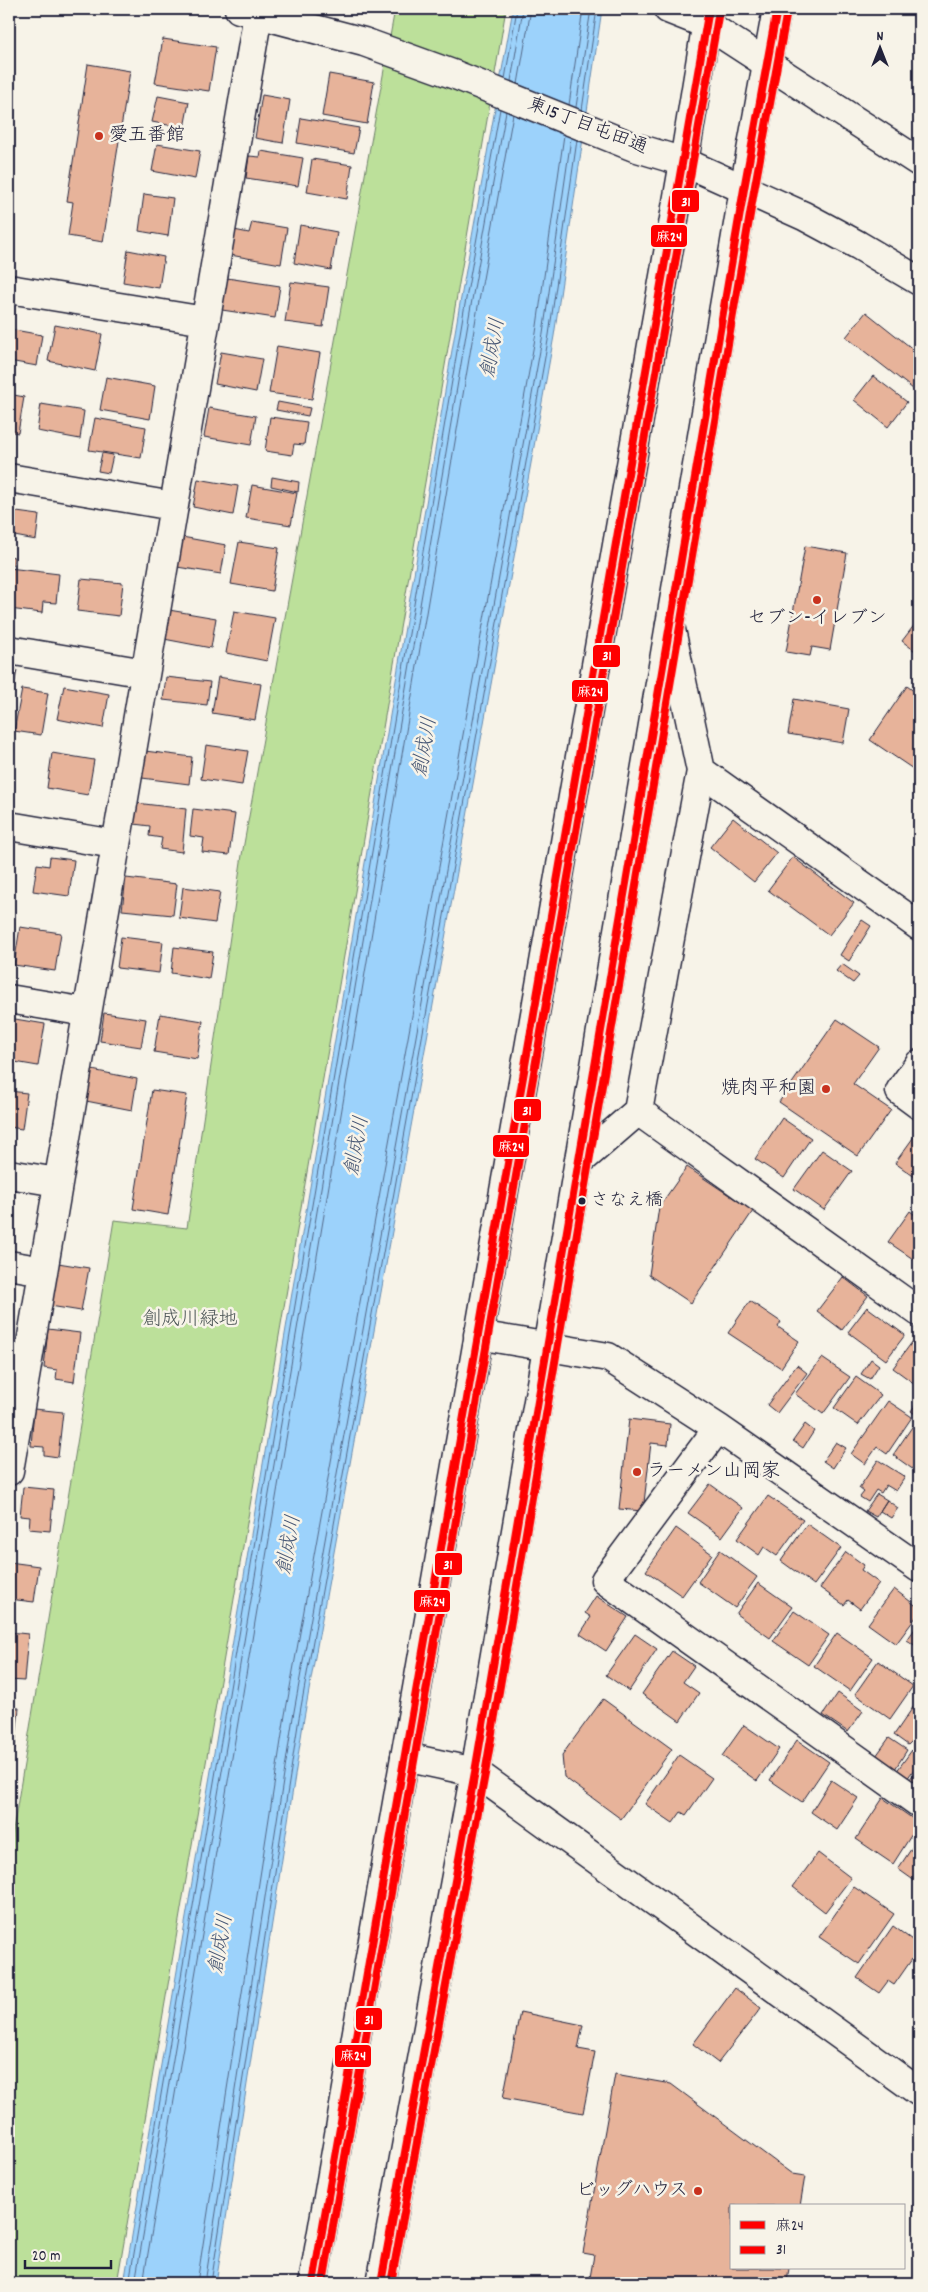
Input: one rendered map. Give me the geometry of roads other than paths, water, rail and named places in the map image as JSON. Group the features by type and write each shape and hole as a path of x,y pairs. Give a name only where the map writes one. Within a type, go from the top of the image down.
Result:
{"main road":[{"path":"668,9 707,16 767,64 919,162"},
{"path":"381,2283 475,1772 744,189 777,9"},
{"path":"10,1461 114,844 205,321 253,11"},
{"name":"東15丁目屯田通","path":"253,11 364,42 468,79 606,135 684,162 843,236 919,281"},
{"path":"313,2283 684,162 707,16"},
{"path":"9,289 205,321"},
{"path":"9,478 173,506"},
{"path":"579,1162 638,1111 701,771 670,625"},
{"path":"9,650 145,673"},
{"path":"701,771 919,926"},
{"path":"9,826 114,844"},
{"path":"9,999 86,1012"},
{"path":"919,1064 900,1091 919,1105"},
{"path":"638,1111 919,1312"},
{"path":"9,1174 57,1182"},
{"path":"9,1265 42,1271"},
{"path":"478,1335 608,1357 718,1428 919,1568"},
{"path":"718,1428 605,1580 919,1803"},
{"path":"405,1757 475,1772 919,2092"}],"water":[{"name":"創成川","path":"513,9 602,9 554,336 304,1718 216,2283 124,2283 459,309"}],"place":[{"name":"愛五番館","path":"99,136"},
{"name":"セブン-イレブン","path":"817,600"},
{"name":"焼肉平和園","path":"826,1089"},
{"name":"さなえ橋","path":"582,1201"},
{"name":"ラーメン山岡家","path":"637,1472"},
{"name":"ビッグハウス","path":"698,2191"}],"park label":[{"name":"創成川緑地","path":"190,1320"}]}
